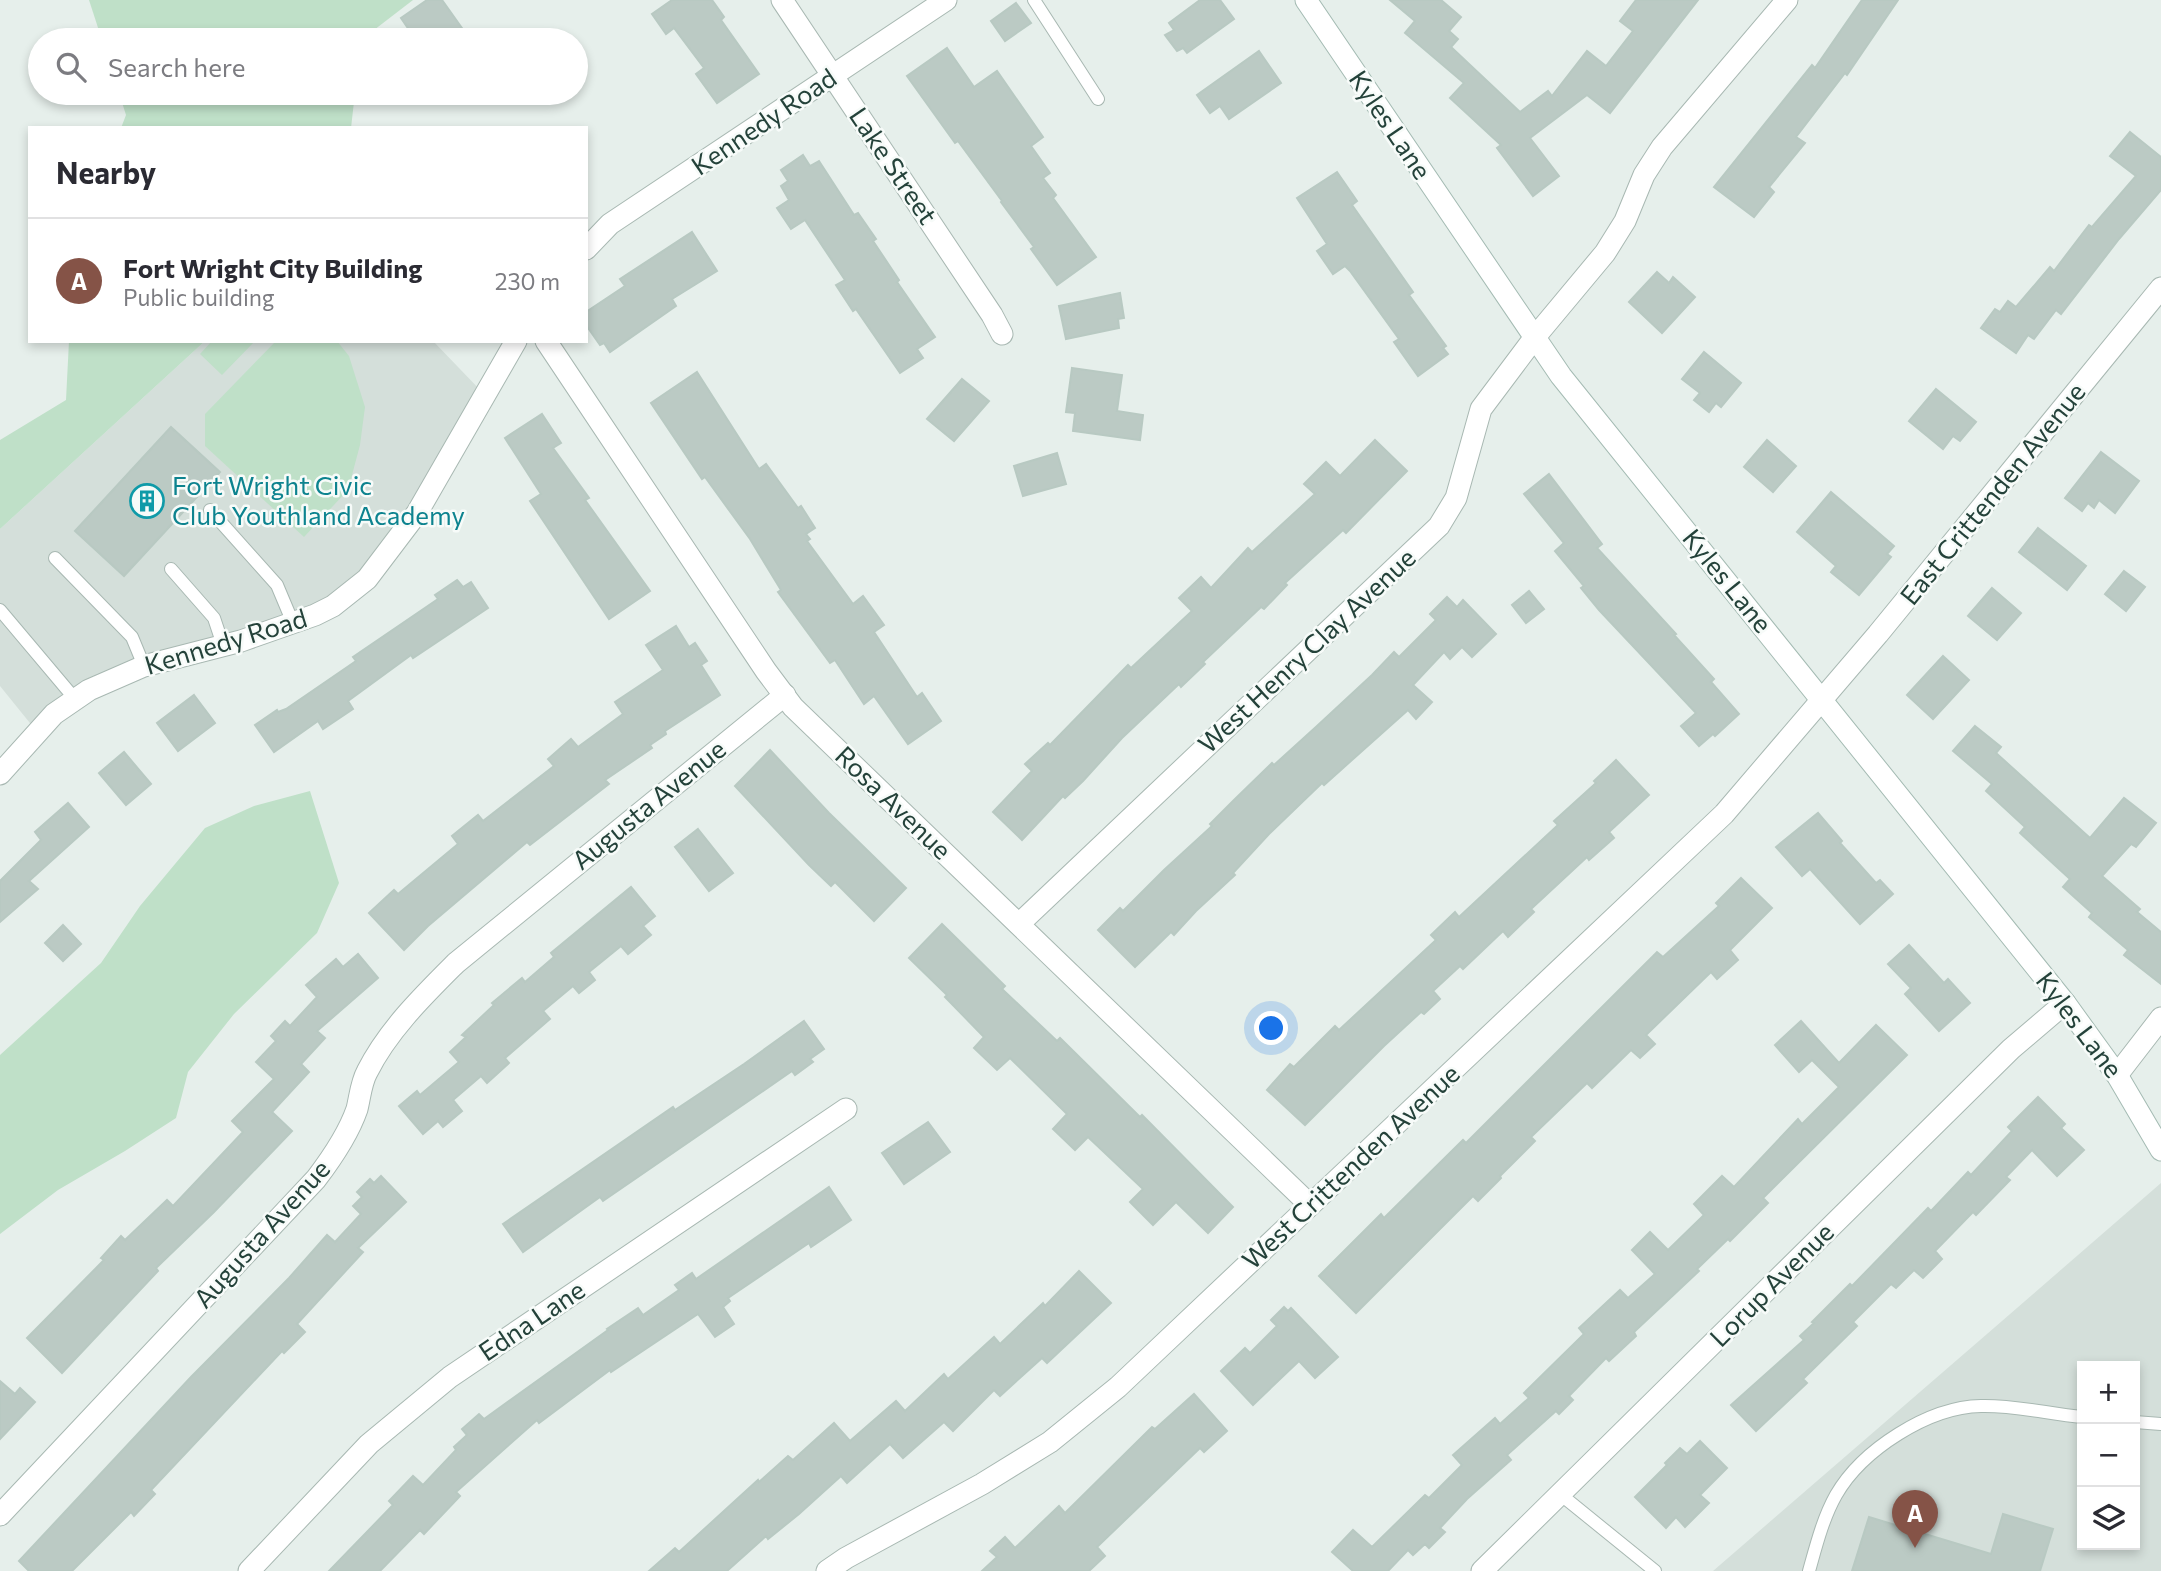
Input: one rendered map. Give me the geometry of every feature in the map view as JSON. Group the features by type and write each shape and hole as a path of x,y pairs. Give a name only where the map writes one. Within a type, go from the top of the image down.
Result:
{"street":[{"name":"Lake Street","path":"782,0 992,315 1002,334"},
{"name":"Kennedy Road","path":"588,247 610,224 946,0"},
{"name":"Kyles Lane","path":"1306,0 1561,376 2065,1003 2117,1074 2161,1150"},
{"name":"West Henry Clay Avenue","path":"1018,924 1439,526 1456,498 1481,409 1535,337 1605,253 1625,221 1644,175 1662,147 1787,0"},
{"name":"East Crittenden Avenue","path":"1822,698 1878,634 2161,288"},
{"name":"Kennedy Road","path":"0,774 54,715 89,690 144,666 293,623 333,606 367,579 418,513 515,343"},
{"name":"Rosa Avenue","path":"547,343 758,660 803,716 1310,1205"},
{"name":"Augusta Avenue","path":"0,1516 316,1180 335,1153 356,1111 366,1075 380,1049 421,998 456,962 785,695"},
{"name":"West Crittenden Avenue","path":"827,1571 982,1484 1050,1442 1118,1387 1724,814 1822,698"},
{"name":"Lorup Avenue","path":"1482,1571 2011,1049 2065,1003"},
{"path":"2117,1074 2161,1018"},
{"name":"Edna Lane","path":"249,1571 369,1444 450,1377 846,1109"}],"lane":[{"path":"1034,0 1098,99"},
{"path":"210,510 276,585 293,623"},
{"path":"55,558 132,637 144,666"},
{"path":"170,569 214,618 223,645"},
{"path":"0,610 75,699"},
{"path":"1809,1571 1836,1495 1864,1460 1912,1426 1952,1410 1981,1406 2077,1417"},
{"path":"2140,1422 2161,1424"},
{"path":"1560,1494 1655,1571"}],"shaded area":[{"path":"203,343 435,343 484,394 448,463 333,606 144,666 38,733 0,686 0,529"},
{"path":"2161,1183 2161,1571 1713,1571"}],"green space":[{"path":"89,0 413,0 377,28 98,28"},
{"path":"123,105 354,105 351,126 122,126 126,115"},
{"path":"69,343 203,343 0,529 0,440 66,400"},
{"path":"210,343 253,343 222,375 200,354"},
{"path":"274,343 339,343 349,356 365,407 360,445 348,490 304,537 205,446 205,414"},
{"path":"310,791 339,883 317,933 234,1014 188,1072 176,1118 58,1190 0,1234 0,1055 101,963 140,906 205,828 254,806"}],"building":[{"path":"427,0 442,0 462,28 408,28 401,18"},
{"path":"672,0 712,0 724,17 721,20 759,74 717,103 696,74 704,68 674,28 666,34 652,14"},
{"path":"1200,0 1220,0 1234,19 1187,53 1183,48 1177,51 1165,35 1174,30 1169,23"},
{"path":"1390,0 1441,0 1461,17 1449,31 1458,39 1451,47 1520,112 1548,91 1552,96 1587,51 1606,66 1633,31 1620,21 1636,0 1698,0 1610,113 1587,95 1530,138 1559,176 1533,196 1497,148 1501,145 1450,98 1464,83 1405,33 1415,21"},
{"path":"1862,0 1898,0 1847,75 1845,73 1796,137 1805,143 1769,187 1774,192 1754,217 1714,187 1812,65 1815,68"},
{"path":"1016,3 1031,23 1005,41 991,21"},
{"path":"947,48 974,87 997,71 1043,137 1031,146 1050,173 1043,178 1056,195 1053,198 1096,257 1057,285 1002,201 958,141 955,143 907,76"},
{"path":"1259,51 1281,83 1229,119 1220,106 1210,113 1197,95"},
{"path":"2130,132 2161,157 2161,190 2061,314 2056,310 2034,339 2028,335 2016,353 1981,328 1995,309 2000,312 2008,301 2016,307 2050,267 2054,271 2089,225 2092,227 2136,176 2110,156"},
{"path":"803,155 810,166 819,161 854,215 858,213 876,239 873,241 899,280 897,282 935,337 917,349 923,358 900,373 836,285 845,280 805,220 791,229 777,208 789,200 781,186 788,181 781,170"},
{"path":"1337,172 1357,201 1352,205 1413,292 1409,295 1446,346 1443,348 1448,354 1418,376 1394,342 1399,339 1350,271 1345,266 1333,274 1317,251 1327,244 1297,198"},
{"path":"692,232 717,271 672,299 676,306 610,352 604,343 600,345 588,328 588,311 625,286 620,279"},
{"path":"1657,272 1669,283 1673,277 1695,297 1662,333 1629,302"},
{"path":"1120,293 1124,318 1118,319 1119,328 1066,339 1059,306"},
{"path":"1704,352 1741,383 1721,407 1716,403 1709,412 1694,400 1700,393 1682,379"},
{"path":"1072,368 1122,375 1117,411 1143,415 1140,440 1073,431 1075,413 1066,412"},
{"path":"697,372 759,469 766,464 798,508 801,506 815,528 806,534 810,539 807,541 853,604 863,596 884,625 874,632 917,697 922,693 941,721 908,744 874,696 864,704 835,660 830,663 778,592 781,590 750,539 705,477 702,479 651,403"},
{"path":"962,379 989,401 954,441 927,419"},
{"path":"1936,389 1976,422 1960,441 1953,436 1943,449 1909,421"},
{"path":"542,414 561,443 553,448 589,498 585,500 650,591 609,619 530,501 541,494 505,438"},
{"name":"Fort Wright Civic Club Youthland Academy","path":"171,427 220,472 124,576 75,531"},
{"path":"1375,440 1407,471 1346,533 1343,530 1285,583 1287,585 1264,609 1261,607 1203,662 1205,664 1181,687 1179,684 1122,738 1083,781 1065,798 1063,796 1022,840 993,812 1032,771 1025,764 1048,743 1050,745 1128,665 1131,668 1192,611 1179,598 1201,577 1211,588 1248,548 1252,552 1315,494 1304,484 1326,462 1340,476"},
{"path":"1767,440 1796,466 1773,492 1744,467"},
{"path":"2101,452 2139,481 2115,513 2099,500 2094,508 2088,503 2082,511 2065,498"},
{"path":"1057,453 1066,484 1023,496 1014,466"},
{"path":"1549,474 1602,544 1597,548 1676,634 1674,635 1714,679 1711,682 1739,714 1715,736 1713,734 1699,746 1681,726 1696,713 1599,610 1581,588 1584,586 1555,551 1564,543 1524,494"},
{"path":"1831,492 1894,546 1887,554 1891,557 1859,595 1831,572 1836,566 1797,532"},
{"path":"2038,528 2086,566 2067,590 2019,552"},
{"path":"2124,571 2145,587 2126,611 2105,594"},
{"path":"457,580 463,587 471,582 488,608 413,658 411,655 348,701 353,709 323,729 318,721 274,752 255,725 277,710 286,709 356,661 353,657 438,599 435,595"},
{"path":"1992,588 2021,613 1997,640 1968,616"},
{"path":"1529,591 1544,609 1526,623 1512,605"},
{"path":"1447,597 1457,607 1463,600 1496,634 1472,657 1462,647 1450,659 1444,652 1413,685 1432,702 1416,719 1408,710 1324,785 1322,783 1269,834 1233,873 1235,875 1174,935 1171,932 1135,967 1098,930 1120,908 1123,911 1212,826 1210,824 1272,763 1274,765 1317,726 1394,652 1399,657 1436,620 1430,614"},
{"path":"676,626 689,647 695,643 707,661 701,665 720,695 665,731 666,734 650,745 652,748 605,780 609,784 530,845 527,842 428,926 404,950 369,913 394,890 398,894 458,844 452,836 478,815 483,821 554,766 548,759 571,739 578,747 623,714 615,702 663,670 646,645"},
{"path":"1943,656 1969,680 1933,719 1907,695"},
{"path":"194,695 215,723 178,751 157,723"},
{"path":"1975,726 2001,747 1996,753 2090,838 2124,798 2156,823 2136,847 2131,844 2102,876 2140,909 2137,912 2161,932 2161,984 2124,955 2128,950 2089,917 2092,913 2063,887 2070,879 2020,833 2025,827 1986,791 1992,784 1953,751"},
{"path":"770,750 829,813 906,888 874,921 835,882 831,886 809,865 735,786"},
{"path":"124,752 151,784 126,805 99,773"},
{"path":"1616,760 1649,795 1609,832 1614,838 1589,860 1587,857 1531,909 1534,912 1508,937 1503,931 1463,969 1460,966 1433,991 1440,999 1424,1014 1421,1012 1384,1046 1305,1125 1267,1090 1290,1064 1294,1067 1335,1026 1339,1030 1436,940 1431,935 1455,912 1459,917 1558,825 1554,821 1596,783 1594,781"},
{"path":"68,803 89,827 29,881 38,889 0,922 0,881 41,840 35,832"},
{"path":"1818,813 1842,841 1840,843 1876,883 1880,880 1893,894 1860,924 1810,869 1802,876 1776,847"},
{"path":"698,829 733,873 709,891 675,847"},
{"path":"1741,878 1772,908 1730,950 1738,960 1717,979 1711,972 1646,1035 1655,1044 1640,1058 1631,1050 1592,1088 1587,1083 1531,1137 1535,1141 1478,1201 1473,1196 1356,1313 1319,1276 1381,1214 1384,1218 1463,1140 1466,1143 1657,952 1663,957 1719,906 1716,903"},
{"path":"631,887 655,916 643,926 651,935 628,954 621,946 589,972 595,980 579,993 573,986 543,1011 550,1019 505,1058 509,1063 487,1083 481,1076 453,1100 462,1111 443,1127 438,1121 423,1134 399,1106 417,1091 420,1095 459,1062 450,1052 466,1037 462,1035 494,1005 492,1003 522,978 525,982 554,957 551,953"},
{"path":"942,924 1005,986 1002,989 1057,1041 1060,1038 1140,1117 1142,1115 1233,1207 1208,1233 1176,1202 1153,1225 1130,1202 1143,1189 1088,1137 1075,1150 1053,1129 1067,1114 1010,1058 997,1070 974,1048 984,1037 909,958"},
{"path":"63,925 81,944 63,961 45,943"},
{"path":"1909,945 1944,983 1948,979 1970,1003 1939,1031 1905,994 1911,988 1888,964"},
{"path":"358,954 378,978 317,1031 325,1038 301,1064 309,1072 272,1112 292,1131 156,1268 158,1271 62,1373 27,1338 104,1260 101,1258 121,1236 125,1240 167,1200 173,1206 243,1132 232,1121 274,1079 256,1062 276,1041 271,1036 285,1021 290,1026 317,997 306,985 336,959 343,967"},
{"path":"804,1021 824,1049 810,1059 813,1062 795,1075 792,1071 603,1201 600,1197 523,1252 503,1224 673,1107 675,1110 744,1064"},
{"path":"1801,1021 1839,1063 1876,1025 1907,1055 1763,1198 1768,1203 1634,1332 1636,1336 1609,1361 1606,1358 1569,1396 1573,1400 1559,1414 1556,1411 1507,1455 1511,1460 1467,1499 1440,1528 1445,1532 1429,1548 1425,1544 1413,1555 1408,1550 1388,1571 1353,1571 1332,1552 1353,1530 1372,1547 1425,1495 1429,1498 1462,1465 1453,1455 1495,1418 1500,1424 1529,1398 1524,1393 1584,1334 1579,1328 1620,1290 1628,1298 1655,1274 1632,1250 1650,1232 1668,1250 1704,1215 1694,1204 1722,1176 1734,1187 1798,1119 1802,1124 1839,1087 1812,1060 1799,1072 1775,1045"},
{"path":"2038,1097 2065,1124 2061,1128 2084,1150 2057,1176 2032,1150 2006,1177 2010,1180 1976,1215 1973,1212 1935,1251 1942,1259 1923,1278 1914,1270 1896,1288 1891,1284 1853,1322 1857,1326 1803,1379 1807,1383 1756,1431 1731,1405 1804,1340 1800,1336 1814,1323 1812,1322 1850,1284 1852,1286 1928,1208 1931,1211 1968,1172 1971,1175 2012,1131 2008,1127"},
{"path":"928,1122 950,1152 904,1184 882,1153"},
{"path":"381,1176 406,1202 358,1248 363,1252 297,1324 305,1332 284,1353 282,1351 151,1490 155,1494 134,1516 131,1512 72,1571 29,1571 19,1561 327,1235 335,1242 361,1214 353,1206 362,1197 357,1192 370,1179 374,1183"},
{"path":"829,1187 851,1220 811,1247 809,1243 728,1298 730,1301 723,1307 734,1324 715,1337 698,1314 611,1372 610,1370 539,1423 537,1420 456,1492 460,1496 424,1534 420,1530 380,1571 329,1571 393,1505 389,1501 413,1476 423,1485 456,1450 454,1447 467,1435 462,1429 479,1414 484,1419 638,1308 643,1315 679,1290 675,1285 692,1273 696,1279"},
{"path":"1079,1271 1111,1303 1047,1363 1042,1358 1000,1396 994,1390 953,1431 944,1422 903,1458 890,1444 847,1483 841,1476 799,1514 768,1539 766,1536 727,1571 649,1571 675,1548 679,1552 758,1480 759,1482 788,1456 793,1460 834,1423 850,1441 896,1401 905,1411 944,1374 948,1379 994,1337 1000,1344 1043,1303 1045,1306"},
{"path":"1284,1307 1288,1311 1291,1308 1338,1357 1315,1378 1299,1361 1253,1405 1221,1371 1245,1348 1250,1353 1277,1326 1271,1320"},
{"path":"0,1381 15,1394 20,1388 35,1402 0,1439"},
{"path":"1194,1394 1227,1431 1204,1452 1200,1448 1097,1547 1105,1556 1089,1571 982,1571 997,1557 990,1551 1005,1537 1015,1548 1059,1506 1065,1513 1152,1427 1155,1429"},
{"path":"1700,1441 1727,1468 1700,1495 1709,1503 1685,1527 1676,1517 1666,1528 1635,1497 1680,1448 1687,1454"},
{"path":"2003,1514 2053,1529 2040,1571 1852,1571 1869,1517 1991,1554"}],"place":[{"name":"Fort Wright Civic Club Youthland Academy","path":"147,501"},
{"name":"Fort Wright City Building","path":"1915,1548"}]}
